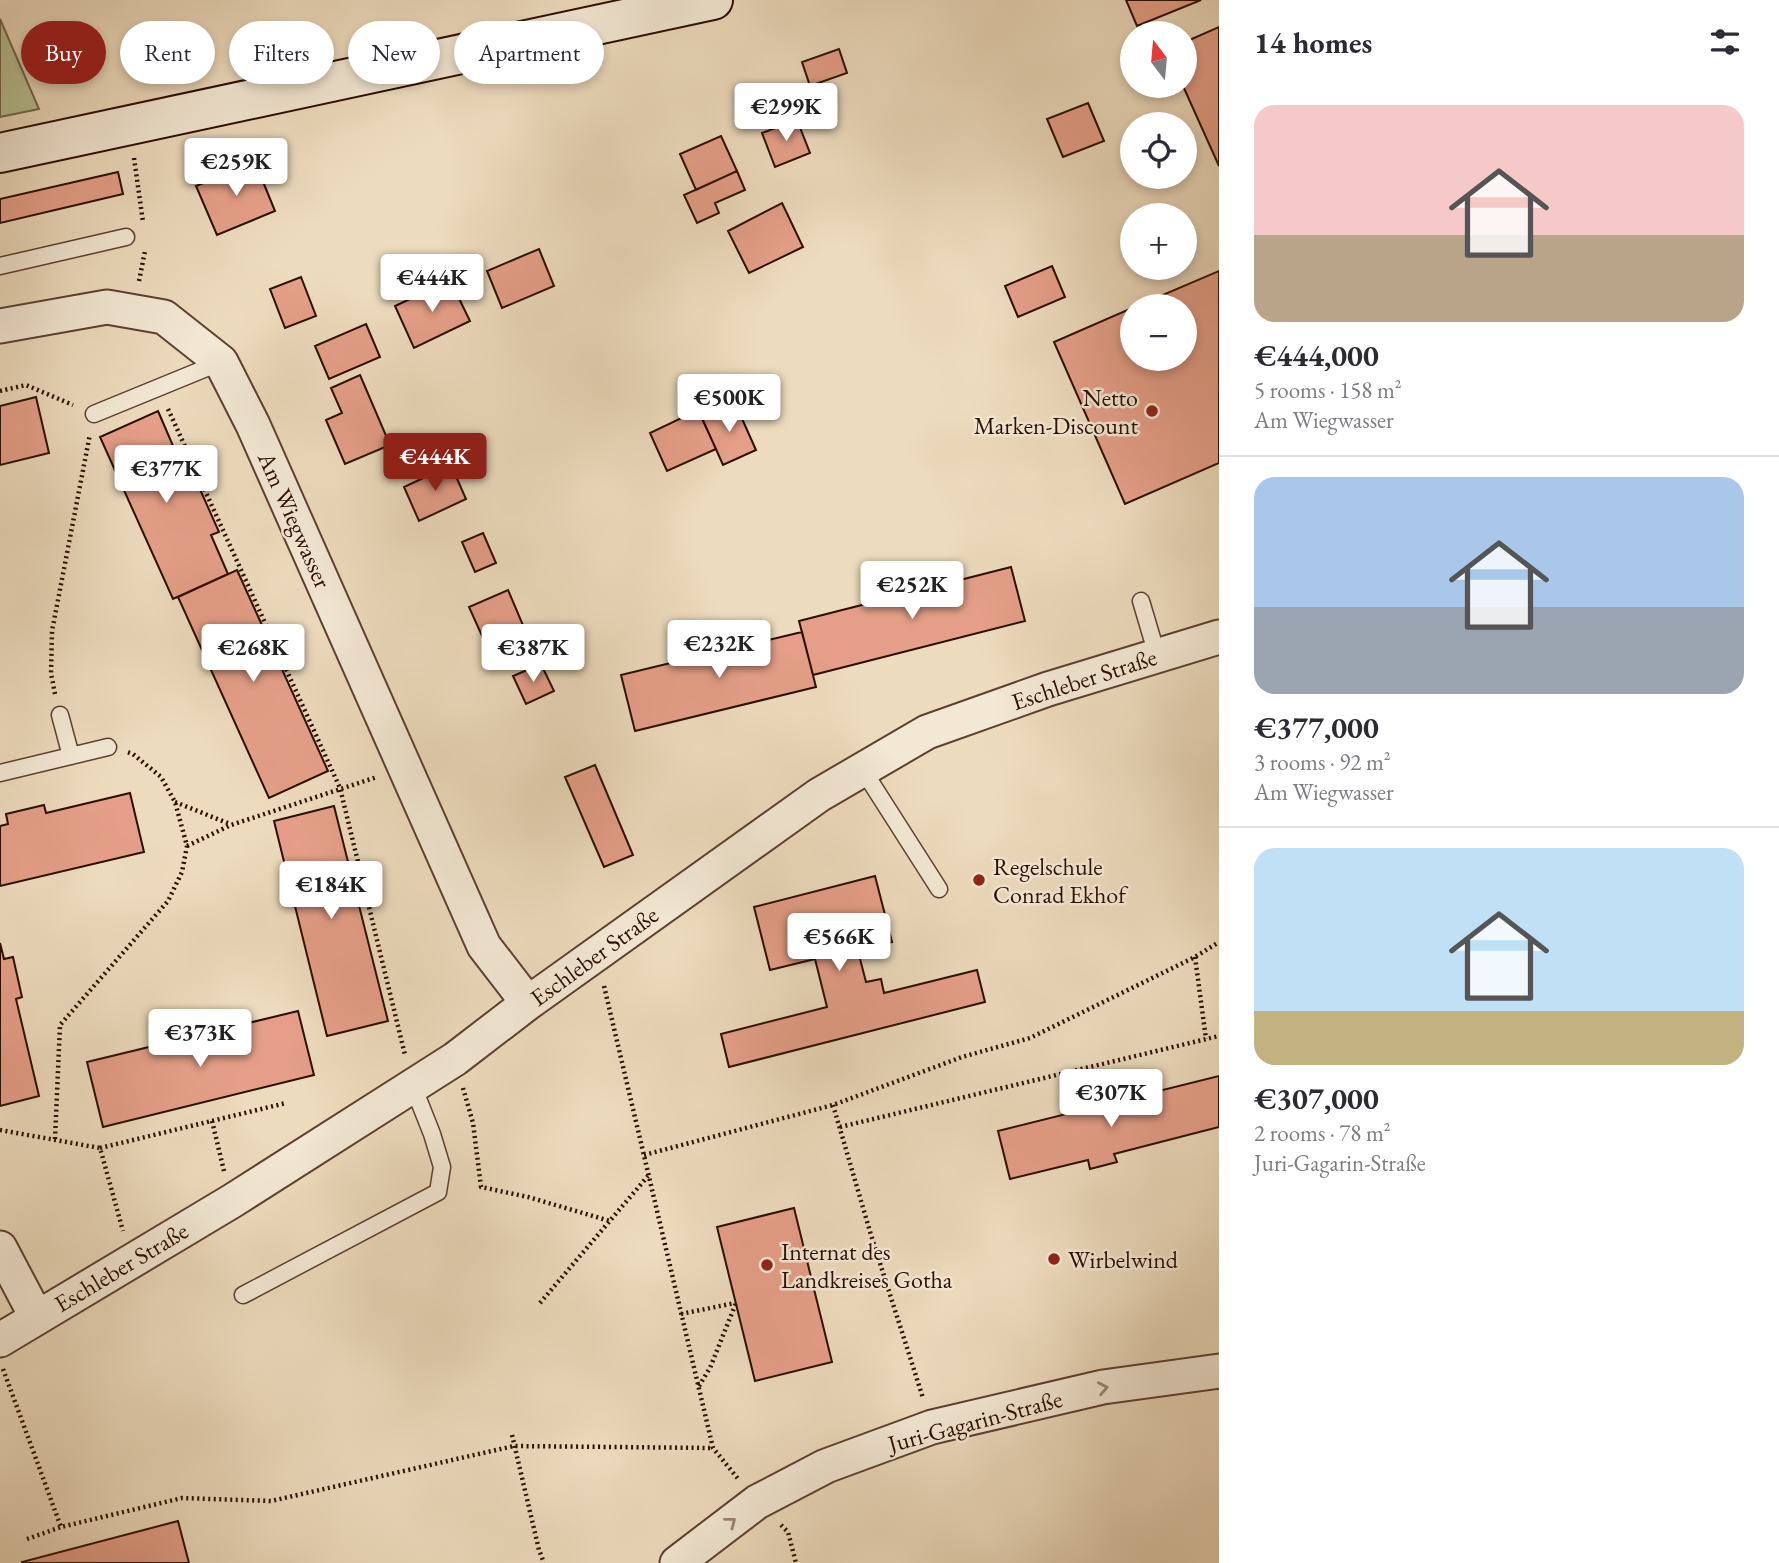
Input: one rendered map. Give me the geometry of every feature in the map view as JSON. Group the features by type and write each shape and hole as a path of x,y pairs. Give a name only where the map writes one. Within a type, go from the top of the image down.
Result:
{"main road":[{"path":"0,153 713,0"}],"street":[{"name":"Am Wiegwasser","path":"0,326 107,307 164,317 221,362 253,425 484,946 528,1003"},
{"name":"Eschleber Straße","path":"0,1340 232,1201 455,1059 528,1003 819,795 927,732 1048,689 1219,637"},
{"path":"0,1248 37,1318"},
{"name":"Juri-Gagarin-Straße","path":"677,1563 757,1502 827,1466 932,1427 1103,1387 1219,1371"}],"lane":[{"path":"0,267 127,237"},
{"path":"94,414 221,362"},
{"path":"1141,601 1157,655"},
{"path":"60,715 71,756"},
{"path":"0,773 108,747"},
{"path":"863,769 939,889"},
{"path":"243,1295 438,1192 442,1167 412,1086"}],"path":[{"path":"0,391 26,385 94,414 52,631 51,673 60,715"},
{"path":"158,388 340,788 412,1086"},
{"path":"55,1139 61,1025 168,901 182,872 187,846 175,802 161,777 133,754 108,747"},
{"path":"187,846 231,825 405,768"},
{"path":"175,802 231,825"},
{"path":"643,1155 833,1105 962,1057 1030,1038 1195,957 1219,942"},
{"path":"597,954 713,1448 757,1502"},
{"path":"1195,957 1206,1039"},
{"path":"840,1127 1219,1036"},
{"path":"455,1059 473,1123 481,1187 528,1197 610,1221"},
{"path":"0,1130 100,1148 286,1103"},
{"path":"833,1105 870,1235 925,1403"},
{"path":"212,1121 232,1201"},
{"path":"100,1148 131,1260"},
{"path":"540,1303 649,1176"},
{"path":"681,1314 736,1303 710,1368 698,1387"},
{"path":"0,1362 61,1527"},
{"path":"512,1435 544,1563"},
{"path":"27,1539 61,1527 182,1499 271,1500 514,1446 713,1448"},
{"path":"788,1532 796,1563"}],"green space":[{"path":"0,19 21,67 21,84 28,84 39,109 0,117"}],"building":[{"path":"1126,0 1201,0 1149,21 1135,21"},
{"path":"1219,27 1219,166 1188,98 1197,98 1197,37"},
{"path":"839,49 847,73 810,86 802,62"},
{"path":"1088,103 1104,141 1063,157 1047,119"},
{"path":"797,120 810,153 775,167 762,133"},
{"path":"721,136 737,171 696,190 680,154"},
{"path":"255,162 275,211 217,235 196,186"},
{"path":"737,171 745,190 715,203 719,213 697,223 684,195"},
{"path":"118,172 123,194 0,223 0,199"},
{"path":"782,203 803,247 749,273 728,231"},
{"path":"539,249 554,286 502,308 487,271"},
{"path":"1052,266 1065,297 1018,317 1005,286"},
{"name":"Netto Marken-Discount","path":"1219,271 1219,463 1125,504 1054,342 1120,313 1120,371 1197,371 1197,294 1165,294"},
{"path":"301,277 316,316 285,328 270,289"},
{"path":"450,280 470,321 414,348 395,306"},
{"path":"366,324 380,357 329,379 315,346"},
{"path":"360,375 390,445 345,464 326,420 342,413 331,388"},
{"path":"36,397 49,453 0,465 0,406"},
{"path":"735,403 756,450 723,465 702,418"},
{"path":"698,410 716,449 667,471 650,433"},
{"path":"158,411 192,490 199,487 219,532 211,535 228,574 173,599 100,437"},
{"path":"451,465 466,499 419,521 404,487"},
{"path":"483,533 496,563 475,572 462,542"},
{"path":"1011,567 1025,621 813,675 799,621"},
{"path":"237,570 328,771 269,798 178,597"},
{"path":"508,590 525,630 487,647 469,607"},
{"path":"802,632 816,687 635,731 621,675 716,652 714,643 757,633 760,642"},
{"path":"541,664 554,691 526,704 513,676"},
{"path":"595,765 633,855 604,867 565,777"},
{"path":"130,793 144,852 0,886 0,826 8,824 6,814 44,805 46,813"},
{"path":"334,806 388,1021 327,1036 274,821"},
{"path":"875,876 892,942 858,951 866,982 881,979 884,993 977,970 985,1002 729,1067 721,1034 827,1007 815,959 770,970 754,907"},
{"path":"0,943 4,959 13,957 22,997 16,999 39,1096 0,1106"},
{"path":"298,1011 314,1075 103,1127 87,1062"},
{"path":"1219,1076 1219,1127 1114,1154 1117,1162 1090,1169 1088,1160 1010,1179 998,1131"},
{"name":"Internat des Landkreises Gotha","path":"794,1208 832,1362 755,1381 717,1227"},
{"path":"178,1521 189,1563 22,1563 22,1562"}],"place":[{"name":"Netto Marken-Discount","path":"1152,411"},
{"name":"Regelschule Conrad Ekhof","path":"979,880"},
{"name":"Wirbelwind","path":"1054,1259"},
{"name":"Internat des Landkreises Gotha","path":"767,1265"}]}
